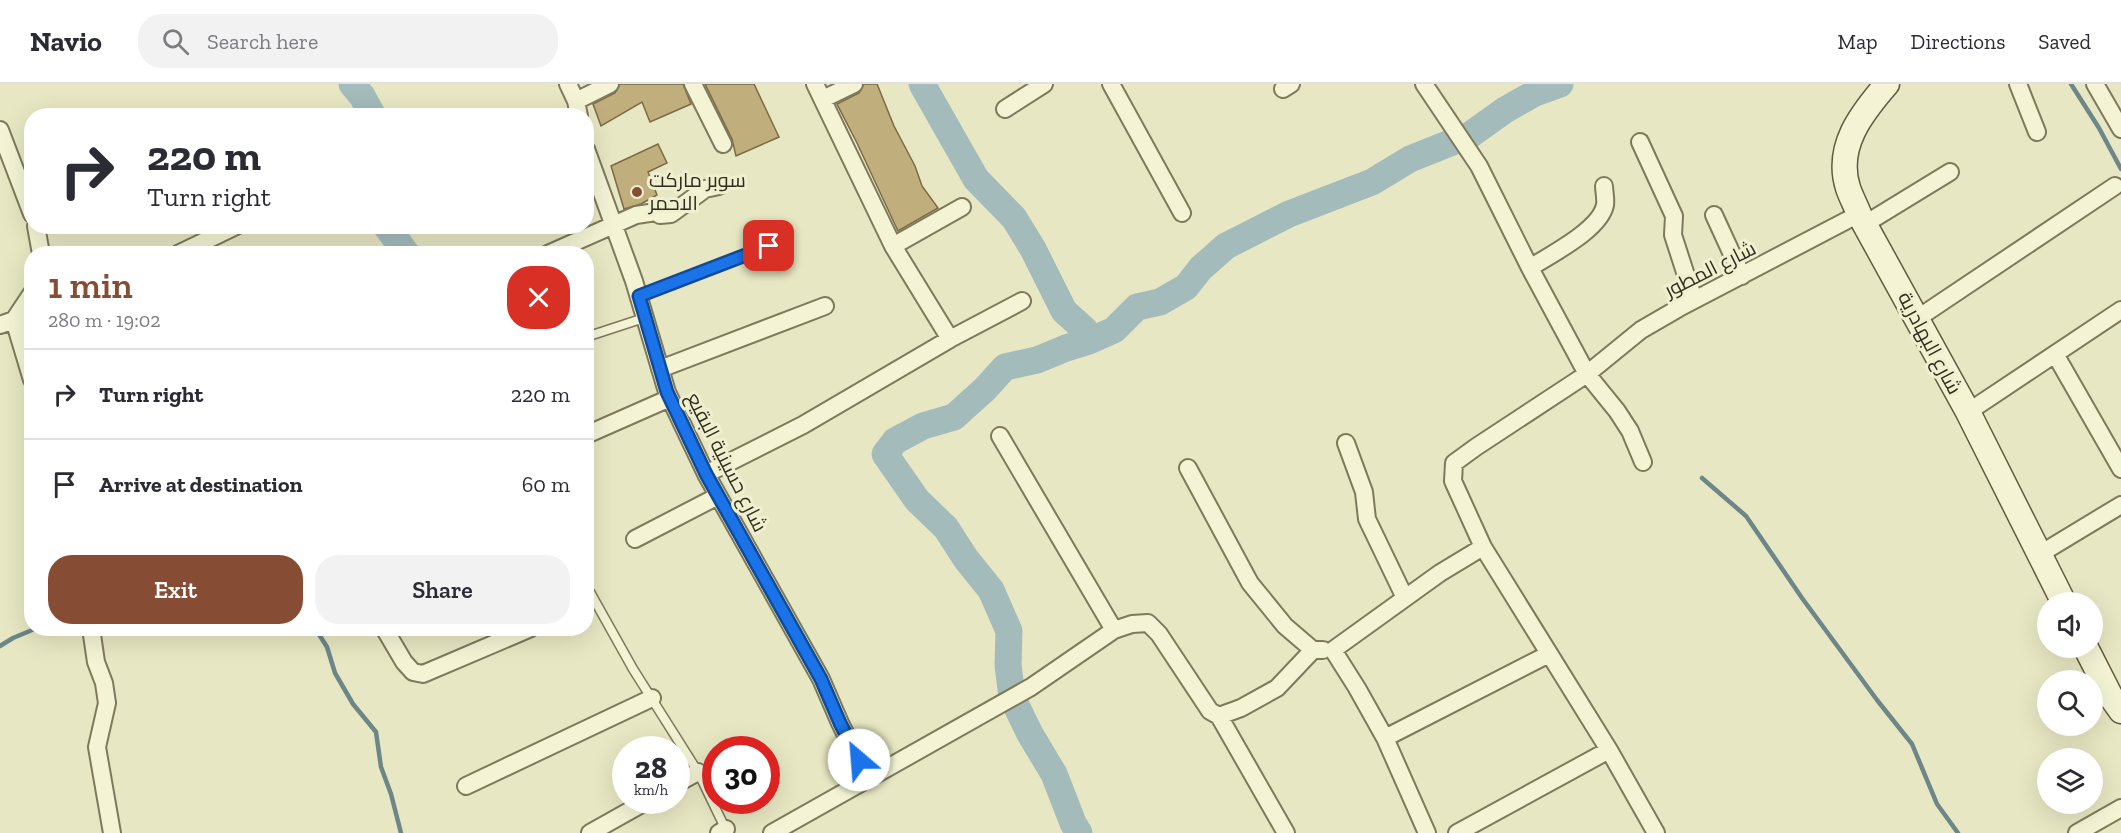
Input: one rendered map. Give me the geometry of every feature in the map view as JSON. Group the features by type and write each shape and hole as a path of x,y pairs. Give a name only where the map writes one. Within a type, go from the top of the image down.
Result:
{"main road":[{"name":"شارع البهادرية","path":"1887,84 1860,118 1846,148 1844,163 1848,188 1862,219 1968,412 2059,592"},
{"path":"2091,658 2111,697 2121,711"}],"street":[{"path":"568,84 577,108 610,84"},
{"path":"693,84 723,144"},
{"path":"854,84 819,91 893,246 950,339"},
{"path":"1005,109 1044,84"},
{"path":"1111,84 1182,213"},
{"path":"1424,84 1479,166 1587,374 1630,431 1643,462"},
{"path":"2018,84 2037,132"},
{"path":"2095,84 2121,129"},
{"path":"0,130 24,193"},
{"path":"1640,142 1674,216 1673,235 1694,300"},
{"name":"شارع حسينية البقيع","path":"594,171 639,296 670,398 706,474 821,679 868,779"},
{"name":"شارع المطور","path":"1483,547 1453,481 1454,463 1587,374 1641,330 1694,300 1862,219 1950,172"},
{"path":"567,246 636,215 656,212 660,215 671,214 705,189 719,186"},
{"path":"1530,268 1588,230 1599,219 1605,204 1604,186"},
{"path":"1918,318 2115,186"},
{"path":"893,246 962,207"},
{"path":"1714,215 1742,276"},
{"path":"204,246 223,234"},
{"path":"706,474 803,425 950,339 1023,301"},
{"path":"7,323 24,303"},
{"path":"660,369 825,306"},
{"path":"1968,412 2121,310"},
{"path":"7,323 24,316"},
{"path":"7,323 24,362"},
{"path":"2055,354 2121,469"},
{"path":"594,431 670,398"},
{"path":"1000,436 1114,630"},
{"path":"1346,443 1364,492 1367,519 1405,598"},
{"path":"1188,468 1250,583 1285,626 1313,650 1333,650 1405,598 1483,547 1609,750 1656,833"},
{"path":"635,539 718,496"},
{"path":"2040,554 2121,505"},
{"path":"772,833 1031,687 1114,630 1132,624 1148,623 1160,634 1209,711 1219,716 1286,833"},
{"path":"93,636 96,662 105,683 107,703 97,747 112,833"},
{"path":"389,636 404,662 413,672 423,674 512,636"},
{"path":"1219,716 1241,708 1278,688 1313,650"},
{"path":"1333,650 1358,688 1385,738 1427,833"},
{"path":"1385,738 1549,654"},
{"path":"466,786 652,698"},
{"path":"1456,833 1609,750"},
{"path":"690,776 698,772"},
{"path":"2077,833 2121,808"},
{"path":"590,833 624,814"}],"lane":[{"path":"639,296 769,246"},
{"path":"594,334 644,318"},
{"path":"594,599 698,772 724,832"}],"building":[{"path":"620,84 683,84 691,104 650,122 642,102 601,126 593,104 615,93"},
{"path":"705,84 754,84 779,137 736,156 732,139"},
{"path":"864,84 877,84 922,186 938,208 898,231 837,104 859,93"},
{"path":"658,144 667,163 648,172 657,195 641,204 624,209 611,166"}],"waterway":[{"path":"352,84 369,108"},
{"path":"922,84 976,179 1014,218 1033,249 1064,311 1085,330 1089,341 1037,360 1005,367 954,417 923,426 895,441 885,454 917,500 946,528 966,559 991,590 1009,631 1008,665 1012,697 1030,734 1054,774 1079,833"},
{"path":"1089,341 1114,330 1137,307 1160,302 1186,287 1201,268 1226,246 1289,214 1372,182 1410,159 1470,135 1505,110 1535,93 1560,84"},
{"path":"2071,84 2099,128 2121,169"},
{"path":"392,234 401,246"},
{"path":"1702,478 1746,516 1802,598 1912,744 1937,804 1958,833"},
{"path":"0,646 24,633"},
{"path":"320,636 327,647 335,673 353,704 376,732 381,767 401,833"}],"place":[{"name":"سوبر ماركت الاحمر","path":"637,192"}],"route":[{"path":"769,246 639,296 667,392 706,474 821,679 859,760"}]}
